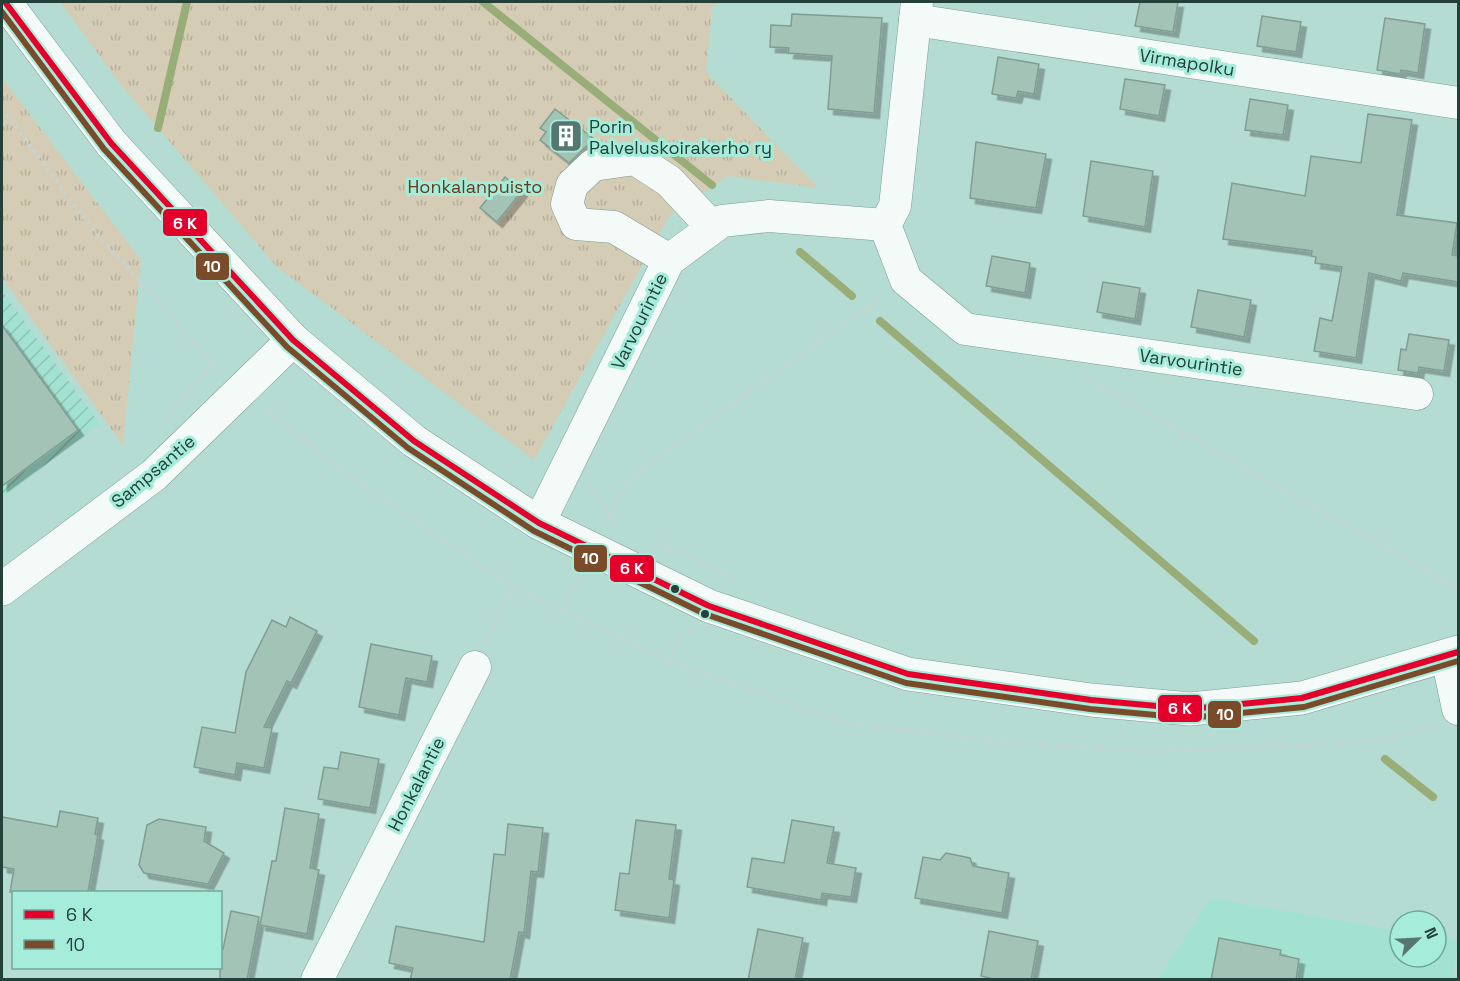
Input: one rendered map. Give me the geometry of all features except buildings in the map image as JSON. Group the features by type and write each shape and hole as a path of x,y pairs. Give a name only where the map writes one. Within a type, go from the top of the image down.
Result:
{"main road":[{"path":"5,2 111,143 293,340 414,441 539,523 709,606 908,674 1090,700 1190,709 1302,698 1453,655"},
{"name":"Sampsantie","path":"2,589 154,475 293,340"}],"street":[{"name":"Virmapolku","path":"916,11 1458,103"},
{"path":"906,280 885,225 896,206 916,11"},
{"path":"669,260 614,227 576,224 567,204 572,186 593,165 635,159 669,181 712,227"},
{"name":"Varvourintie","path":"539,523 669,260 722,221 769,216 885,225"},
{"name":"Varvourintie","path":"906,280 965,329 1417,394"},
{"path":"1453,655 1458,709"},
{"name":"Honkalantie","path":"317,980 475,667"}],"path":[{"path":"560,611 596,551 609,516 630,479 906,280"},
{"path":"161,424 213,364"},
{"path":"1074,372 1458,588"},
{"path":"571,458 609,516 623,532"},
{"path":"644,539 685,554 735,579"},
{"path":"475,667 512,586"},
{"path":"669,661 683,631 698,633"}],"shaded area":[{"path":"2,291 100,424 2,498"},
{"path":"1211,898 1388,929 1388,969 1448,969 1448,939 1458,941 1453,979 1157,980"}],"green space":[{"name":"Honkalanpuisto","path":"60,2 719,2 712,7 706,72 818,188 728,176 670,215 534,460 277,267 121,85"},
{"path":"2,78 141,260 123,445 2,278"}],"waterway":[{"path":"158,128 187,2"},
{"path":"483,2 712,185"},
{"path":"800,252 852,296"},
{"path":"880,321 1254,641"},
{"path":"1385,759 1433,797"}],"transit line":[{"path":"5,2 111,143 293,340 414,441 539,523 709,606 908,674 1091,700 1190,709 1302,698 1458,652"},
{"name":"10","path":"2,12 104,149 287,347 408,448 534,531 705,614 906,683 1090,709 1189,718 1304,707 1458,661"}],"place":[{"name":"Porin Palveluskoirakerho ry","path":"566,136"}]}
